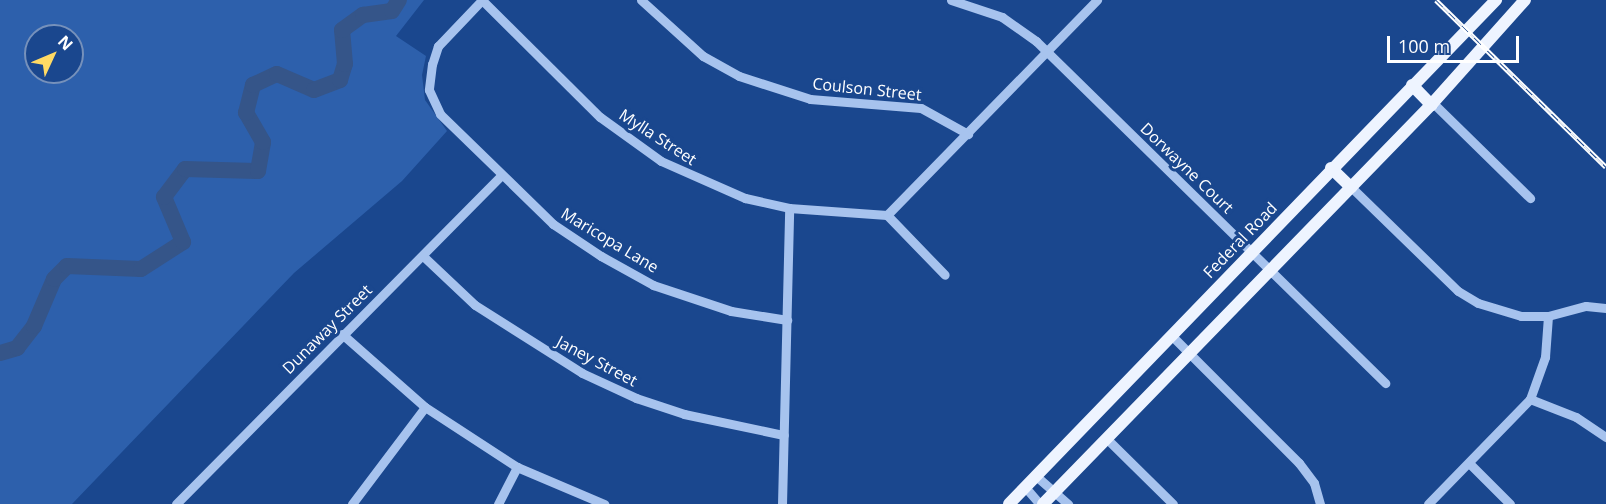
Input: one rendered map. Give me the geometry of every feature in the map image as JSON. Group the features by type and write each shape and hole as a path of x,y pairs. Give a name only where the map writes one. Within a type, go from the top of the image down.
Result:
{"main road":[{"name":"Federal Road","path":"1009,504 1331,168 1496,0"},
{"path":"1042,504 1269,268 1432,104 1525,0"},
{"path":"1412,85 1432,104"},
{"path":"1331,168 1352,187"}],"street":[{"name":"Maricopa Lane","path":"482,0 438,46 432,64 431,95 440,114 501,176 553,224 653,285 731,311 787,320"},
{"name":"Mylla Street","path":"482,0 600,117 661,161 722,190 789,208 887,215"},
{"name":"Coulson Street","path":"641,0 704,56 739,76 810,99 921,108 968,134"},
{"name":"Dorwayne Court","path":"951,0 1002,17 1046,51 1385,382"},
{"path":"945,275 887,215 1097,0"},
{"path":"1432,104 1530,198"},
{"name":"Dunaway Street","path":"176,504 501,176"},
{"path":"1352,187 1468,298 1510,315 1548,316 1586,306 1606,308"},
{"path":"782,504 789,208"},
{"name":"Janey Street","path":"423,256 475,305 582,373 636,398 684,414 784,435"},
{"path":"1428,504 1530,399 1545,357 1548,316"},
{"path":"342,334 425,407 518,467 604,504"},
{"path":"1170,335 1299,463 1314,483 1320,504"},
{"path":"1530,399 1576,417 1606,437"},
{"path":"352,504 425,407"},
{"path":"1106,438 1173,504"},
{"path":"1469,463 1510,504"},
{"path":"498,504 518,467"},
{"path":"1036,476 1068,504"},
{"path":"1024,487 1042,504"}],"shaded area":[{"path":"0,0 424,0 396,36 426,56 422,75 425,100 447,131 402,181 294,273 72,504 0,504"}],"waterway":[{"path":"0,353 17,348 34,326 54,279 67,266 141,269 183,242 164,197 185,169 258,171 263,142 246,113 253,85 277,74 314,90 340,80 345,64 342,30 363,15 392,11 399,0"}],"railway":[{"path":"1436,0 1606,167"}]}
